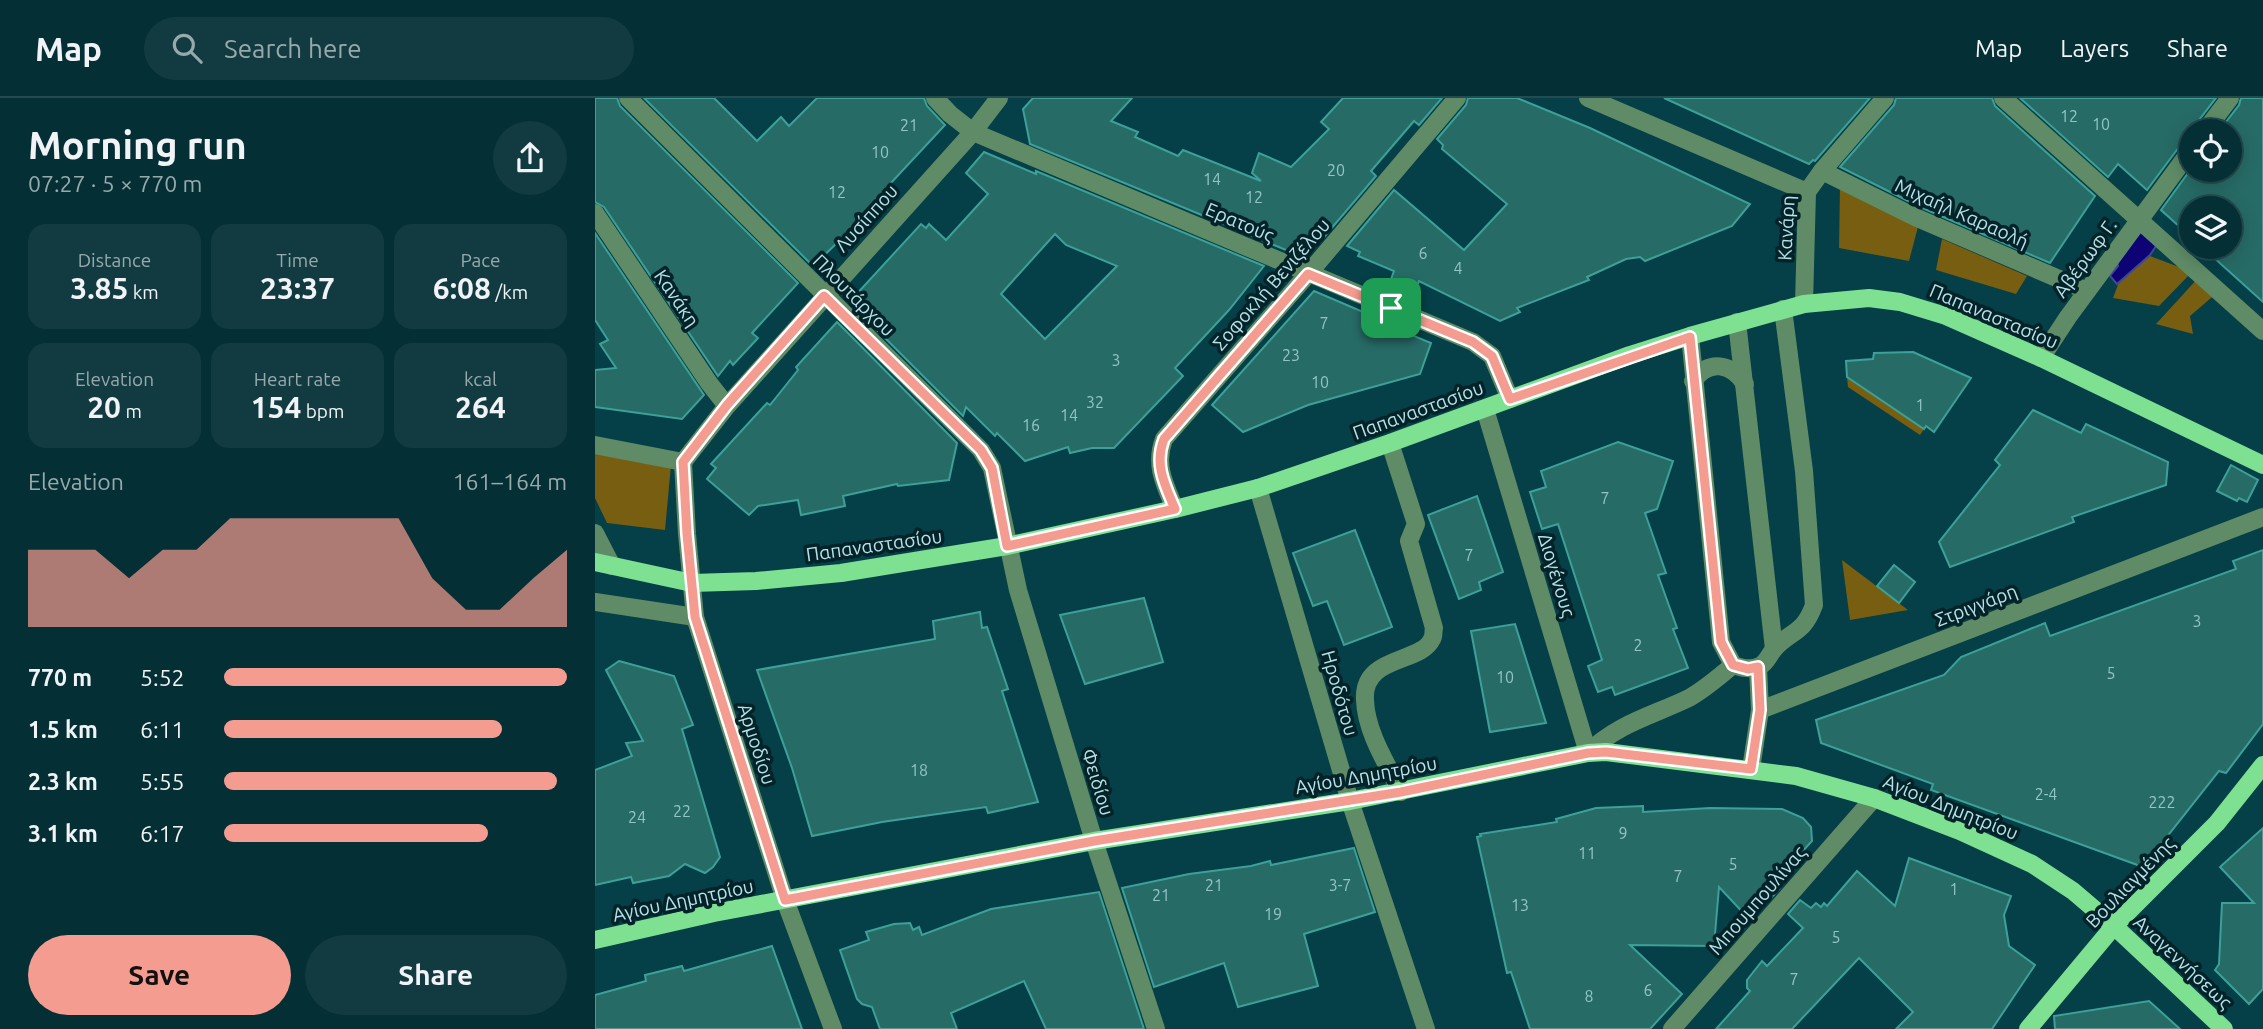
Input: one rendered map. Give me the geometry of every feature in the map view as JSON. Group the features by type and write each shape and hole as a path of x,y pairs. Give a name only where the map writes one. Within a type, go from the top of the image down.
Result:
{"main road":[{"name":"Παπαναστασίου","path":"603,564 692,583 756,581 841,573 1007,546 1258,488 1737,322 1804,304 1869,298 1900,302 1946,316 2041,358 2263,465"},
{"name":"Αγίου Δημητρίου","path":"595,940 785,900 1094,841 1350,801 1588,753 1606,752 1796,776 1874,798 1960,831 2032,864 2073,891 2114,926"},
{"name":"Βουλιαγμένης","path":"2028,1029 2114,926 2217,823 2263,765"},
{"name":"Αναγεννήσεως","path":"2114,926 2224,1029"}],"street":[{"name":"Πλουτάρχου","path":"628,98 981,450 992,468 1007,546"},
{"name":"Ερατούς","path":"935,98 973,132 1473,342 1492,356 1510,399"},
{"name":"Λυσίππου","path":"683,462 727,405 973,132 999,98"},
{"name":"Σοφοκλή Βενιζέλου","path":"1175,509 1164,482 1158,454 1164,439 1457,98"},
{"path":"1588,98 1807,192"},
{"name":"Κανάρη","path":"1804,304 1807,192 1885,98"},
{"path":"2003,98 2263,331"},
{"path":"2214,119 2231,98"},
{"name":"Αβέρωφ Γ.","path":"2041,358 2179,166"},
{"name":"Μιχαήλ Καραολή","path":"1822,171 1915,217 2087,291"},
{"name":"Κανάκη","path":"595,213 709,383 727,405"},
{"path":"1690,337 1721,642 1733,665 1748,669 1766,662 1774,649 1794,635 1808,620 1814,606 1804,471 1783,309"},
{"path":"1737,322 1774,649"},
{"path":"1693,381 1708,367 1720,365 1737,373 1745,384"},
{"name":"Διογένους","path":"1485,409 1588,753"},
{"path":"1390,443 1416,524 1409,541 1434,628 1432,640 1425,647 1373,673 1366,685 1364,701 1369,722 1401,792"},
{"path":"595,445 683,462"},
{"name":"Αρμοδίου","path":"683,462 695,617 785,900 833,1029"},
{"name":"Ηροδότου","path":"1258,488 1350,801 1426,1029"},
{"name":"Στριγγάρη","path":"1760,710 2263,517"},
{"path":"595,533 603,564"},
{"name":"Φειδίου","path":"1007,546 1094,841 1156,1029"},
{"path":"595,602 695,617"},
{"path":"1588,753 1602,738 1690,697 1733,665"},
{"path":"1751,769 1760,710 1758,667"},
{"name":"Μπουμπουλίνας","path":"1672,1029 1874,798"}],"shaded area":[{"path":"1840,185 1919,223 1909,261 1839,248"},
{"path":"2142,228 2158,243 2150,255 2117,284 2110,276"},
{"path":"1942,239 2027,276 2016,294 1936,270"},
{"path":"2150,256 2192,272 2159,306 2113,298 2119,282"},
{"path":"2199,277 2218,292 2190,316 2193,334 2156,324"},
{"path":"1847,377 1924,429 1920,435 1848,387"},
{"path":"595,451 671,465 665,530 607,523 595,498"},
{"path":"1842,560 1908,610 1850,620"}],"building":[{"path":"595,98 617,98 620,106 798,283 752,333 758,338 733,365 730,361 718,376 604,207 595,202"},
{"path":"644,98 714,98 757,141 781,117 789,126 817,98 924,98 927,106 945,125 889,185 892,187 865,216 813,266"},
{"path":"1033,98 1132,98 1111,121 1138,132 1135,137 1178,156 1183,150 1261,181 1252,173 1259,153 1291,167 1329,129 1321,122 1343,98 1442,98 1419,125 1414,121 1371,171 1376,176 1325,236 1322,234 1303,257 1030,144 1023,109"},
{"path":"1468,98 1517,98 1590,128 1750,204 1732,226 1645,261 1640,257 1626,259 1587,277 1589,280 1517,308 1520,312 1500,321 1419,281 1409,303 1386,293 1394,271 1358,256 1360,252 1347,246 1394,190 1464,250 1507,204 1442,149 1443,145 1437,139 1466,105"},
{"path":"1664,98 1870,98 1815,161 1809,164"},
{"path":"1896,98 1992,98 1995,106 2095,196 2050,263 1920,207 1840,167 1894,105"},
{"path":"2020,98 2216,98 2200,119 2179,119 2179,147 2147,190 2118,164 2108,177"},
{"path":"2241,98 2263,98 2263,302 2215,259 2242,259 2242,196 2179,196 2179,226 2161,210 2181,182 2242,182 2242,119 2228,119"},
{"path":"984,152 1264,266 1229,310 1175,368 1183,376 1114,448 1092,448 1070,453 1068,447 1025,461 966,407 963,416 852,305 856,301 853,298 921,224 926,228 929,224 946,240 988,194 966,173","holes":["1055,234 1066,245 1117,266 1045,339 1001,294"]},
{"path":"595,233 704,395 682,419 595,407 595,370 616,368 600,344 608,340 595,320"},
{"path":"1314,291 1377,318 1379,315 1400,324 1397,329 1431,343 1420,374 1308,405 1243,432 1212,405"},
{"path":"837,322 957,443 949,480 897,484 843,496 845,506 801,515 798,500 758,506 749,515 707,479 716,468 711,464 767,403 770,405 798,370 796,367"},
{"path":"1913,352 1971,378 1934,432 1926,426 1924,429 1847,377 1846,361 1873,359 1874,353"},
{"path":"2033,410 2081,433 2086,424 2168,462 2166,485 2072,517 2074,522 1950,567 1939,542 2000,465 1995,460"},
{"path":"1618,442 1673,461 1657,509 1645,513 1666,573 1658,575 1677,628 1673,629 1688,668 1615,695 1612,687 1598,692 1588,666 1602,660 1558,524 1542,529 1530,492 1546,487 1541,471"},
{"path":"2231,465 2258,480 2247,502 2239,498 2237,501 2217,491"},
{"path":"1477,496 1503,572 1479,582 1481,590 1459,599 1428,515"},
{"path":"1355,530 1392,627 1344,645 1327,601 1313,606 1293,553"},
{"path":"2263,550 2263,724 2226,773 2219,771 2143,867 1931,790 1933,784 1821,743 1816,720 1944,675 1961,657 2045,623 2050,636 2236,569 2233,561"},
{"path":"1894,565 1915,582 1899,603 1877,586"},
{"path":"1144,598 1163,662 1085,684 1060,615"},
{"path":"980,612 982,628 987,627 1008,689 1002,691 1038,802 988,813 986,807 882,822 812,836 792,768 757,670 935,639 933,621"},
{"path":"1515,624 1546,723 1490,732 1471,631"},
{"path":"619,661 674,676 693,725 682,729 720,857 705,873 685,864 669,876 633,883 631,877 595,885 595,770 632,756 626,743 643,741 606,670"},
{"path":"1643,806 1643,812 1710,808 1782,809 1803,818 1811,827 1812,841 1775,882 1781,887 1748,918 1719,887 1714,946 1630,945 1682,994 1650,1029 1530,1029 1511,972 1507,973 1477,837 1481,836 1480,834 1557,822 1556,819 1596,808"},
{"path":"2263,828 2263,989 2249,1004 2215,970 2219,964 2222,903 2254,903 2220,867"},
{"path":"1354,848 1375,912 1304,934 1318,986 1238,1007 1224,963 1154,987 1122,888 1270,861 1271,865"},
{"path":"1909,858 2011,896 2004,915 2009,946 2035,965 1992,1029 1896,1029 1913,1012 1859,958 1792,1029 1716,1029 1750,991 1747,988 1747,980 1762,961 1767,966 1803,928 1788,914 1800,900 1811,908 1816,903 1821,907 1824,903 1827,906 1857,871 1895,906"},
{"path":"1099,892 1144,1029 1046,1029 1024,981 951,1013 957,1029 880,1029 872,1007 857,999 840,950 869,940 866,932 894,924 910,923 913,930 919,927 922,935 991,909"},
{"path":"772,946 802,1029 595,1029 595,995 646,981 645,975 682,966 684,971"},
{"path":"2149,1001 2180,1029 2055,1029 2054,1016"}],"route":[{"path":"1308,274 1391,308 1473,342 1492,356 1510,399 1630,355 1690,337 1721,642 1733,665 1748,669 1758,667 1760,710 1751,769 1606,752 1588,753 1401,792 1094,841 785,900 695,617 683,462 727,405 824,296 981,450 992,468 1007,546 1175,509 1164,482 1158,454 1164,439 1308,274"}]}
